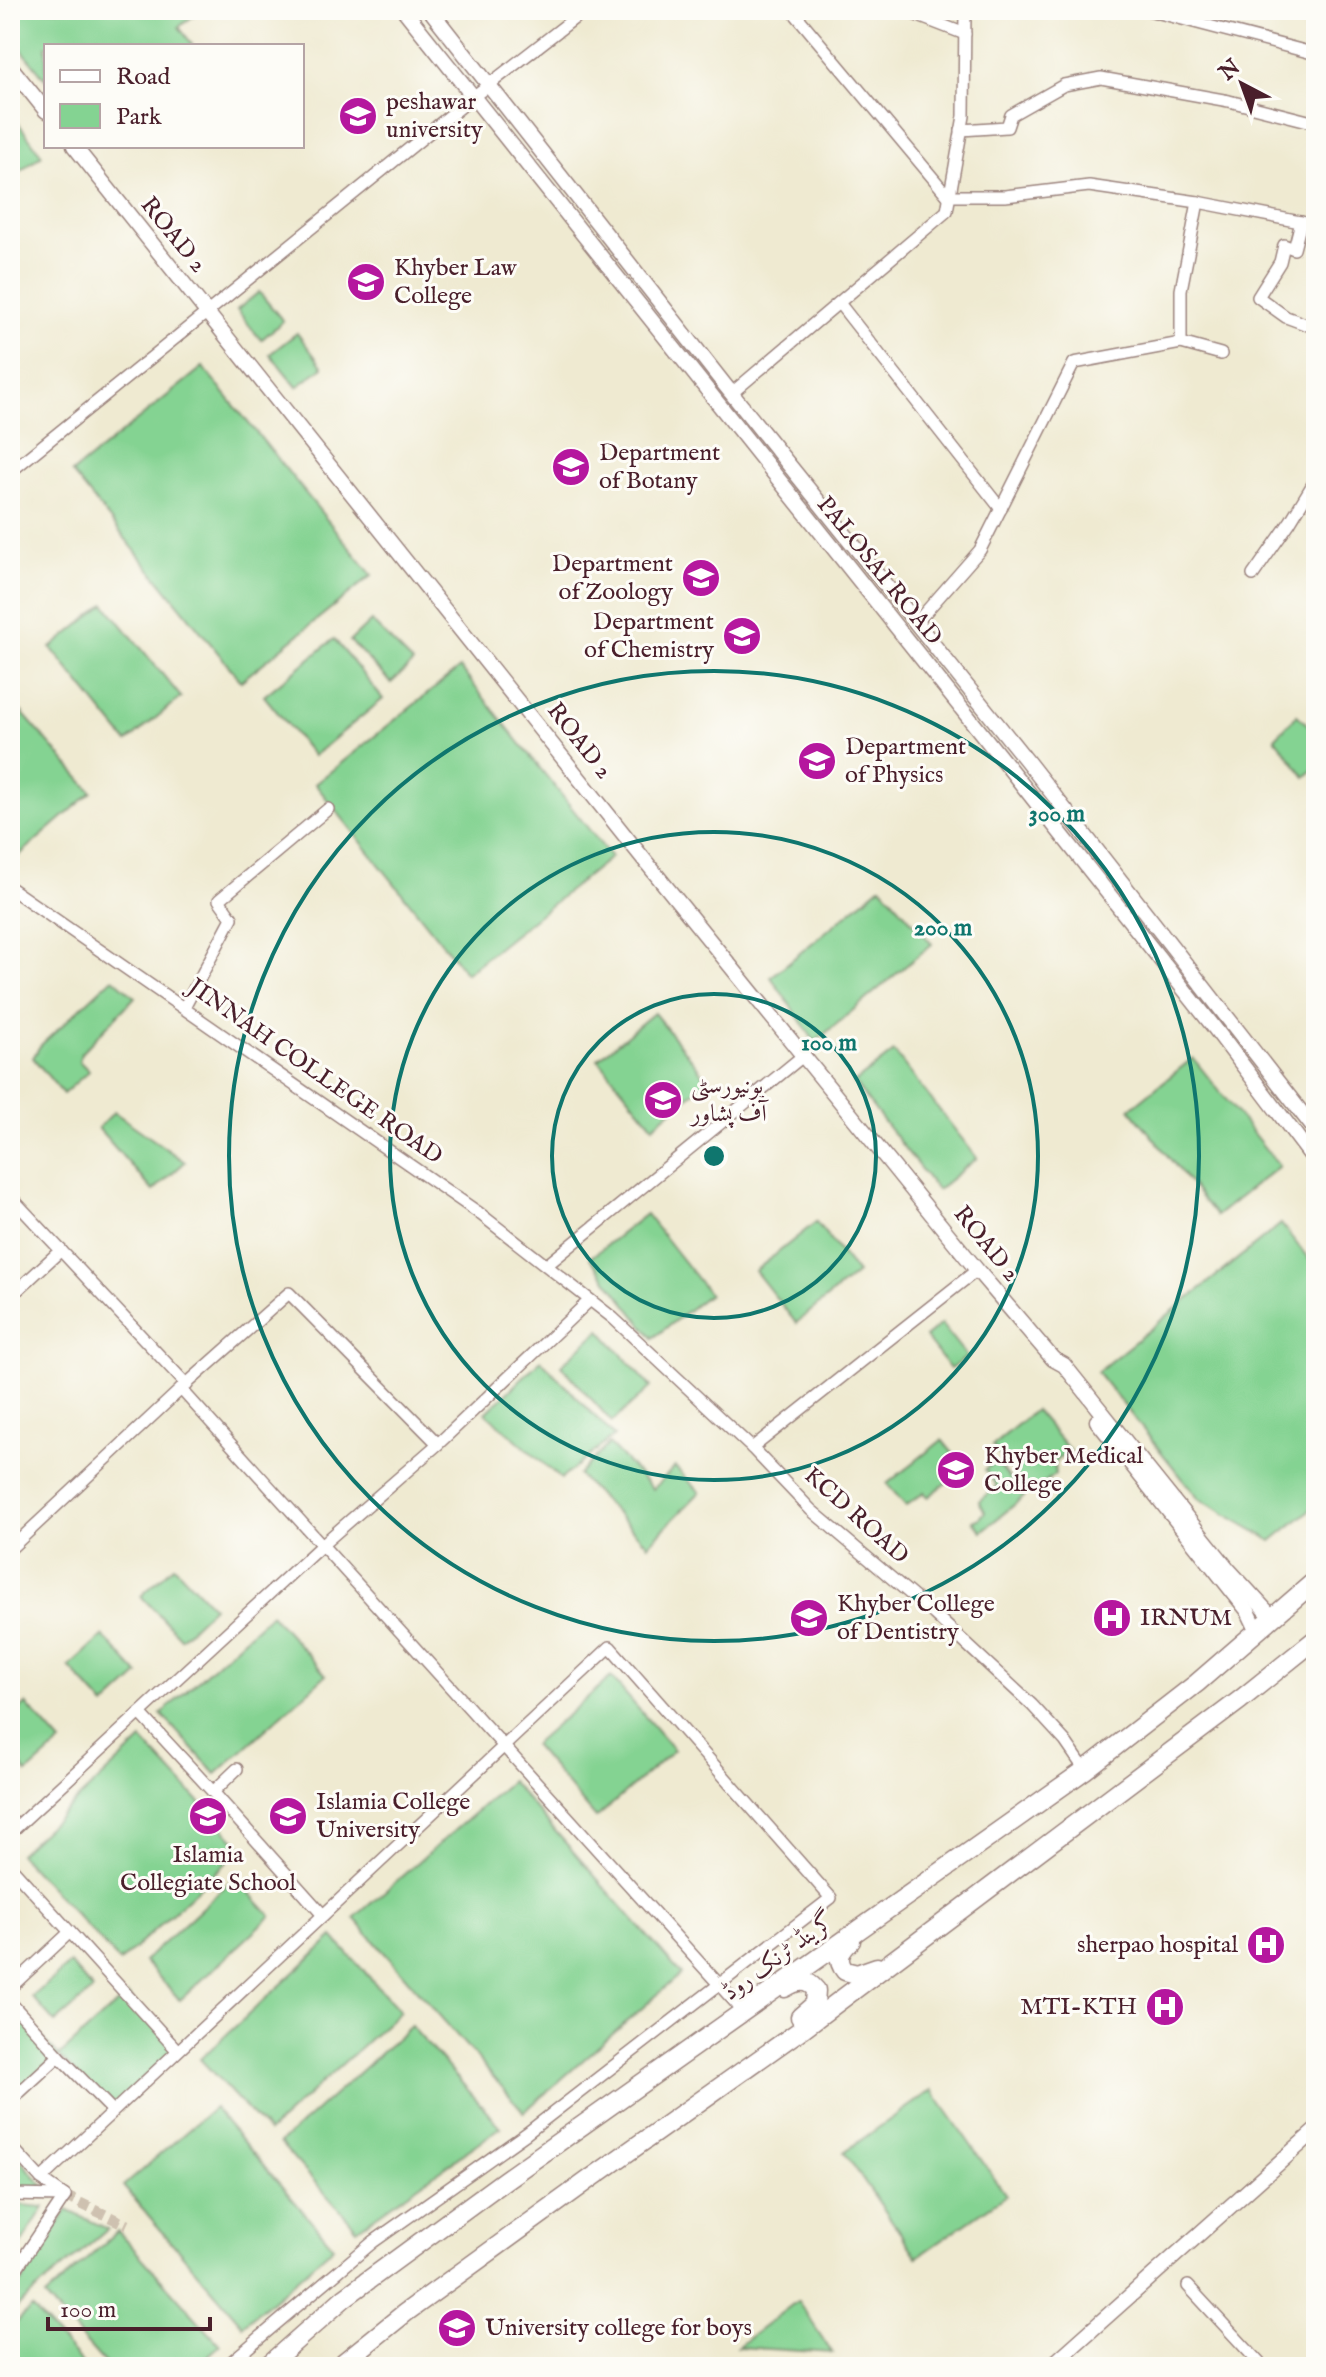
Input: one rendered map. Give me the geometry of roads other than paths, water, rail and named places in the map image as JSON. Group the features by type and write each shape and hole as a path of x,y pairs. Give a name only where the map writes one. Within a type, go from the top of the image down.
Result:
{"highway":[{"name":"گرینڈ ٹرنک روڈ","path":"266,2367 344,2298 1085,1770 1197,1683 1316,1580"},
{"path":"341,2366 405,2313 728,2083 924,1937 1240,1700 1316,1639"},
{"path":"873,1919 840,1953 839,1963 845,1971 857,1974 869,1971 894,1959 924,1937"},
{"path":"728,2083 762,2047 810,2010 817,1995 812,1985 800,1981 746,2011"}],"street":[{"name":"PALOSAI ROAD","path":"404,10 1193,1001 1316,1162"},
{"path":"430,10 1316,1131"},
{"path":"10,472 585,10"},
{"path":"792,10 948,196"},
{"path":"903,10 965,34"},
{"path":"717,403 947,211 964,116 965,10"},
{"path":"1148,10 1316,54"},
{"path":"10,66 44,108"},
{"path":"961,130 1007,127 1011,115 1064,85 1101,78 1229,101 1316,123"},
{"name":"ROAD 2","path":"76,148 977,1270 1053,1359 1057,1370 1248,1611 1257,1630"},
{"path":"948,196 1005,196 1089,186 1198,202 1316,225"},
{"path":"1181,343 1181,290 1198,202"},
{"path":"1301,222 1294,249 1284,245 1280,262 1258,297 1286,317 1316,328"},
{"path":"839,303 1001,509"},
{"path":"916,623 980,550 1074,363 1181,343 1221,354"},
{"path":"1253,575 1316,479"},
{"path":"860,582 875,572"},
{"path":"184,1008 232,918 219,900 328,809"},
{"name":"JINNAH COLLEGE ROAD","path":"10,888 479,1213 590,1300"},
{"path":"547,1265 804,1055"},
{"path":"10,1196 746,2011"},
{"path":"10,1297 61,1250"},
{"path":"752,1448 977,1270"},
{"path":"10,1549 289,1293 438,1444"},
{"path":"10,1833 323,1544 438,1444 590,1300"},
{"name":"KCD ROAD","path":"590,1300 752,1448 811,1510 934,1614 1032,1705 1065,1741 1085,1770"},
{"name":"ROAD 2","path":"1053,1359 1064,1365 1228,1569 1272,1617"},
{"path":"41,2179 610,1647 831,1898 527,2133 394,2226 225,2367"},
{"path":"140,1713 323,1915"},
{"path":"213,1792 237,1769"},
{"path":"10,1866 177,2050"},
{"path":"10,1988 70,1932"},
{"path":"10,2002 112,2110"},
{"path":"10,2101 59,2056"},
{"path":"1050,2367 1316,2130"},
{"path":"10,2145 41,2179 65,2196"},
{"path":"10,2195 65,2196"},
{"path":"10,2278 65,2196"},
{"path":"1188,2286 1263,2367"}],"tunnel":[{"path":"65,2196 127,2225"}],"place":[{"name":"peshawar university","path":"358,116"},
{"name":"Khyber Law College","path":"366,282"},
{"name":"Department of Botany","path":"571,467"},
{"name":"Department of Zoology","path":"701,578"},
{"name":"Department of Chemistry","path":"742,636"},
{"name":"Department of Physics","path":"817,761"},
{"name":"یونیورسٹی آف پشاور","path":"663,1100"},
{"name":"Khyber Medical College","path":"956,1470"},
{"name":"Khyber College of Dentistry","path":"809,1618"},
{"name":"IRNUM","path":"1112,1618"},
{"name":"Islamia Collegiate School","path":"208,1816"},
{"name":"Islamia College University","path":"288,1816"},
{"name":"sherpao hospital","path":"1266,1945"},
{"name":"MTI-KTH","path":"1165,2007"},
{"name":"University college for boys","path":"457,2328"}]}
